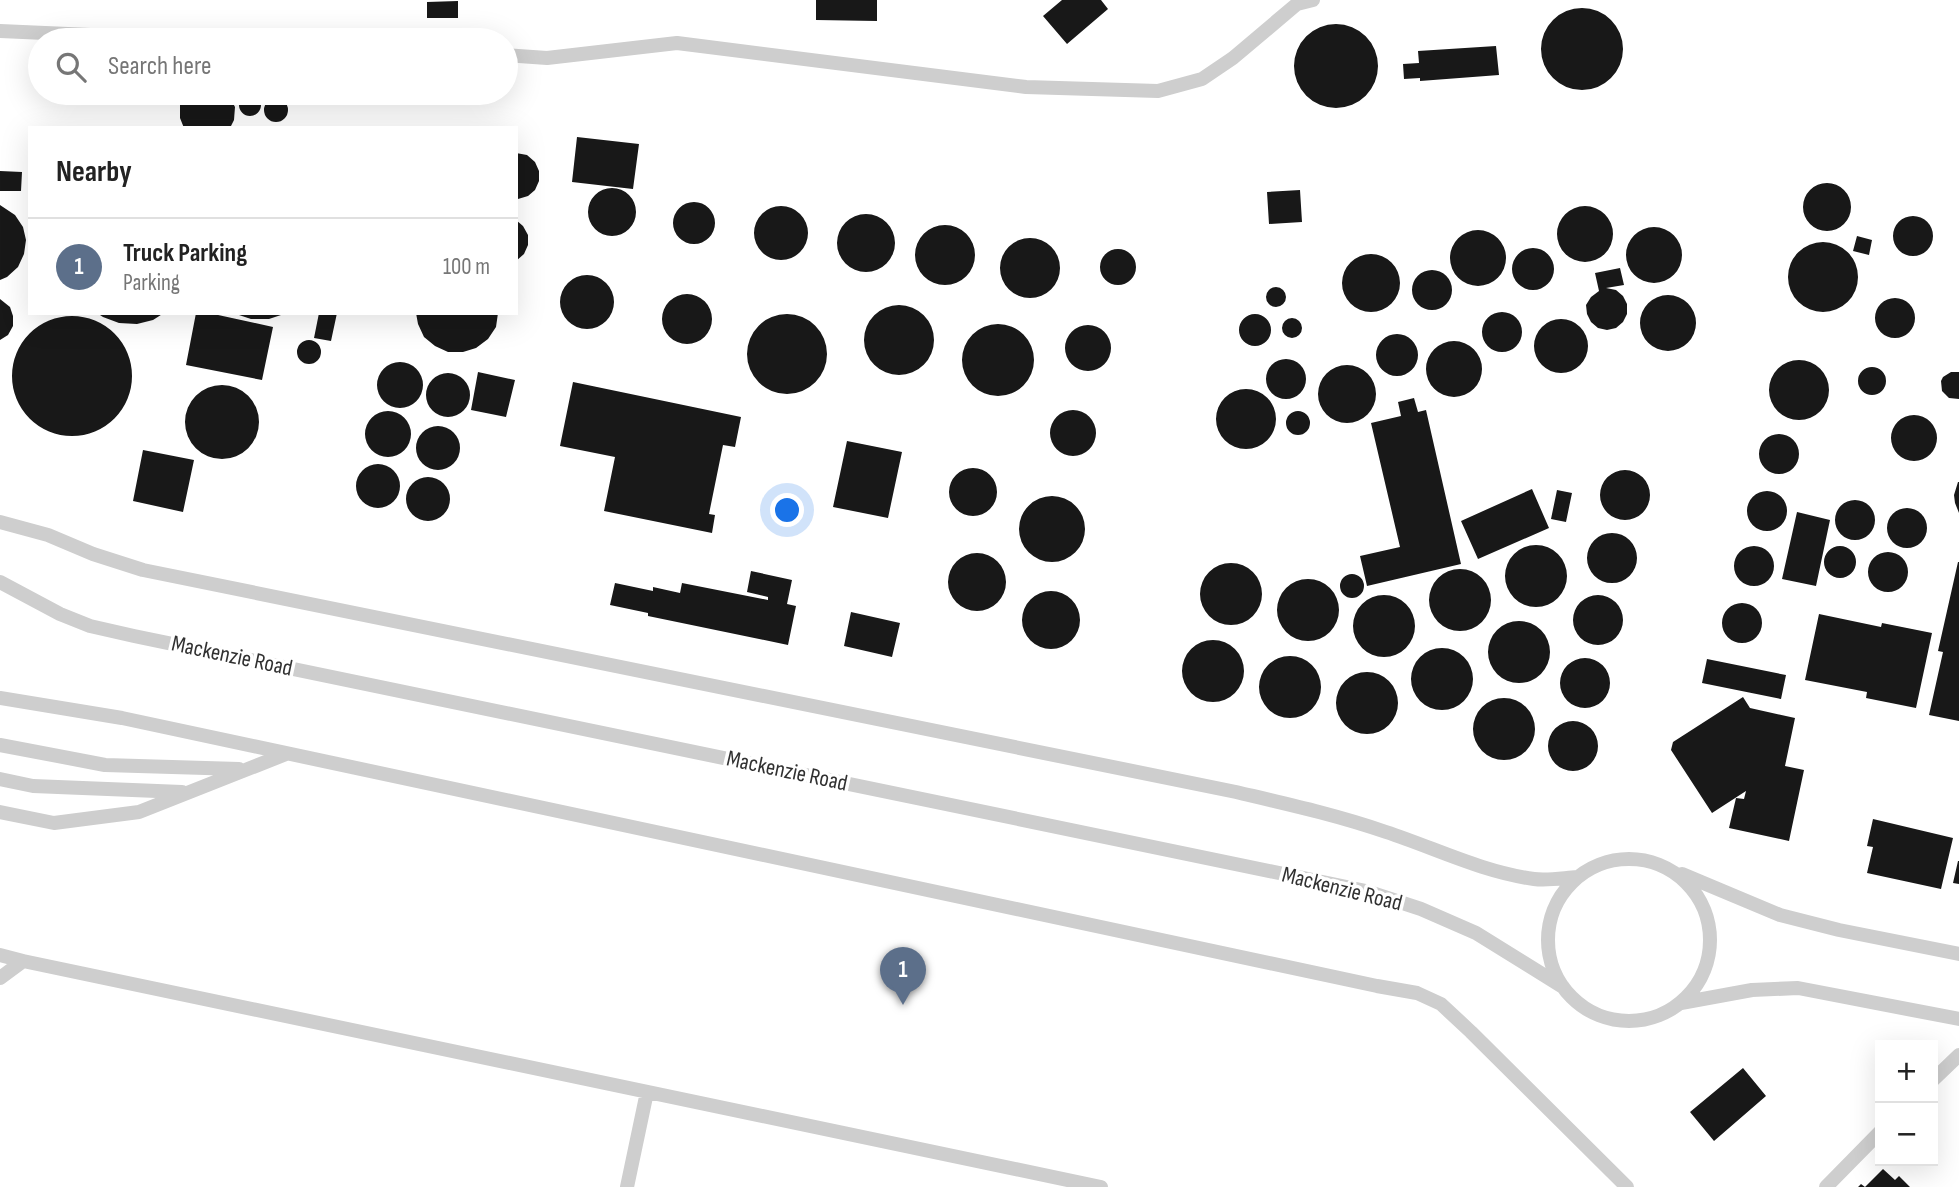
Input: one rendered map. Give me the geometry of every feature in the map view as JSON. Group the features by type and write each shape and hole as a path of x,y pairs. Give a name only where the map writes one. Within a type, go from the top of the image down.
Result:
{"lane":[{"path":"518,56 547,58 677,43 1026,87 1158,91 1202,79 1233,58 1297,4 1313,0"},
{"path":"0,31 28,32"},
{"path":"0,522 48,535 93,554 143,570 1236,792 1341,817 1417,842 1464,862 1508,874 1537,880 1577,877"},
{"name":"Mackenzie Road","path":"0,582 60,614 90,626 134,636 1366,891 1421,909 1476,933 1563,988"},
{"path":"0,698 122,718 1418,993 1441,1004 1472,1032 1627,1187"},
{"path":"0,745 105,765 248,769"},
{"path":"0,812 54,823 139,812 287,754"},
{"path":"0,779 33,786 190,792"},
{"path":"1652,861 1675,872 1693,889 1706,911 1711,936 1708,961 1698,984 1681,1003 1662,1014 1641,1020 1619,1020 1598,1015 1579,1003 1563,988 1552,966 1548,942 1551,918 1561,895 1577,877 1599,864 1626,858 1652,861 1780,915 1959,954"},
{"path":"0,955 1101,1187"},
{"path":"0,978 23,961"},
{"path":"1681,1003 1752,990 1798,988 1959,1019"},
{"path":"1938,1075 1959,1055"},
{"path":"627,1187 647,1092"},
{"path":"1826,1187 1875,1137"}],"building":[{"path":"816,0 877,0 877,21 816,20"},
{"path":"1062,0 1101,0 1108,9 1067,44 1043,16"},
{"path":"458,1 458,18 427,18 427,2"},
{"path":"1574,8 1590,8 1605,15 1616,26 1623,41 1620,65 1611,78 1590,90 1574,90 1559,83 1548,72 1541,57 1541,41 1548,26 1559,15"},
{"path":"1336,24 1352,27 1366,36 1375,50 1378,66 1375,82 1366,96 1352,105 1336,108 1320,105 1306,96 1297,82 1294,66 1297,50 1306,36 1320,27"},
{"path":"1496,46 1499,75 1420,81 1420,78 1404,79 1403,64 1419,63 1418,51"},
{"path":"180,105 235,107 231,126 183,126"},
{"path":"239,105 261,105 258,113 250,116 242,113"},
{"path":"265,105 287,105 287,115 281,121 271,121 265,115"},
{"path":"577,137 639,144 633,189 572,182"},
{"path":"518,153 527,155 535,162 539,171 539,181 528,196 518,199"},
{"path":"0,171 22,172 21,191 0,191"},
{"path":"1827,183 1844,190 1851,207 1844,224 1827,231 1810,224 1803,207 1810,190"},
{"path":"612,188 629,195 636,212 629,229 612,236 595,229 588,212 595,195"},
{"path":"1300,190 1302,222 1269,224 1267,192"},
{"path":"694,202 709,208 715,223 709,238 694,244 679,238 673,223 679,208"},
{"path":"0,205 15,215 23,227 26,240 18,267 0,280"},
{"path":"781,206 800,214 808,233 800,252 781,260 762,252 754,233 762,214"},
{"path":"1580,206 1590,206 1605,214 1611,223 1611,245 1605,254 1590,262 1580,262 1562,250 1557,239 1557,229 1569,211"},
{"path":"866,214 877,216 890,227 895,243 893,254 882,267 866,272 855,270 842,259 837,243 839,232 850,219"},
{"path":"1913,216 1927,222 1933,236 1927,250 1913,256 1899,250 1893,236 1899,222"},
{"path":"518,222 528,235 524,254 518,259"},
{"path":"939,225 951,225 970,238 975,255 973,267 962,280 951,285 939,285 920,272 915,261 915,249 928,230"},
{"path":"1648,227 1660,227 1670,231 1678,239 1682,255 1678,271 1670,279 1660,283 1648,283 1638,279 1630,271 1626,261 1626,249 1630,239 1638,231"},
{"path":"1472,230 1484,230 1494,234 1502,242 1506,258 1502,274 1494,282 1484,286 1472,286 1462,282 1454,274 1450,264 1450,252 1454,242 1462,234"},
{"path":"1857,236 1872,240 1869,255 1853,251"},
{"path":"1030,238 1047,243 1055,251 1060,268 1055,285 1047,293 1030,298 1013,293 1005,285 1000,268 1005,251 1013,243"},
{"path":"1823,242 1848,252 1858,277 1848,302 1823,312 1798,302 1788,277 1798,252"},
{"path":"1533,248 1548,254 1554,269 1548,284 1533,290 1518,284 1512,269 1518,254"},
{"path":"1118,249 1130,255 1136,267 1130,279 1118,285 1106,279 1100,267 1106,255"},
{"path":"1371,254 1387,259 1395,267 1400,283 1395,299 1387,307 1371,312 1355,307 1347,299 1342,283 1347,267 1355,259"},
{"path":"1620,268 1624,285 1606,288 1616,290 1623,296 1627,304 1627,314 1616,328 1598,328 1591,322 1586,305 1599,291 1595,273"},
{"path":"1432,270 1440,271 1446,276 1451,282 1451,298 1446,304 1440,309 1432,310 1424,309 1418,304 1413,298 1412,290 1413,282 1418,276 1424,271"},
{"path":"587,275 606,283 614,302 606,321 587,329 568,321 560,302 568,283"},
{"path":"1276,287 1283,290 1286,297 1283,304 1276,307 1269,304 1266,297 1269,290"},
{"path":"687,294 705,301 712,319 705,337 687,344 669,337 662,319 669,301"},
{"path":"1662,295 1674,295 1684,299 1692,307 1696,323 1692,339 1684,347 1674,351 1662,351 1652,347 1644,339 1640,329 1640,317 1644,307 1652,299"},
{"path":"1895,298 1909,304 1915,318 1909,332 1895,338 1881,332 1875,318 1881,304"},
{"path":"0,299 10,307 13,326 8,335 0,340"},
{"path":"906,305 919,311 928,320 932,326 932,354 924,365 913,373 892,375 874,365 866,354 864,333 874,315 885,307"},
{"path":"1502,312 1510,313 1516,318 1521,324 1521,340 1516,346 1510,351 1502,352 1494,351 1488,346 1483,340 1482,332 1483,324 1488,318 1494,313"},
{"path":"787,314 802,317 815,326 824,339 827,354 824,369 815,382 802,391 787,394 772,391 759,382 750,369 747,354 750,339 759,326 772,317"},
{"path":"1255,314 1266,319 1271,330 1266,341 1255,346 1244,341 1239,330 1244,319"},
{"path":"100,315 161,315 137,324 119,323"},
{"path":"196,315 218,315 273,327 262,380 186,365"},
{"path":"239,315 281,315 269,319 251,319"},
{"path":"319,315 337,315 331,341 314,338"},
{"path":"416,315 498,315 496,327 488,339 476,348 463,352 448,352 435,346 424,337"},
{"path":"72,316 95,320 115,333 128,353 132,376 128,399 115,419 95,432 72,436 49,432 29,419 16,399 12,376 16,353 29,333 49,320"},
{"path":"1292,318 1299,321 1302,328 1299,335 1292,338 1285,335 1282,328 1285,321"},
{"path":"1561,319 1580,327 1588,346 1580,365 1561,373 1542,365 1534,346 1542,327"},
{"path":"1005,324 1024,334 1032,346 1032,374 1024,386 1012,394 991,396 972,386 964,374 962,353 972,334 984,326"},
{"path":"1088,325 1105,331 1111,348 1105,365 1088,371 1071,365 1065,348 1071,331"},
{"path":"1397,334 1412,340 1418,355 1412,370 1397,376 1382,370 1376,355 1382,340"},
{"path":"304,340 314,340 321,347 321,357 314,364 304,364 297,357 297,347"},
{"path":"1449,341 1459,341 1474,349 1480,358 1480,380 1474,389 1459,397 1449,397 1431,385 1426,374 1426,364 1438,346"},
{"path":"1286,359 1294,360 1300,365 1305,371 1305,387 1300,393 1294,398 1286,399 1278,398 1272,393 1267,387 1266,379 1267,371 1272,365 1278,360"},
{"path":"1793,360 1805,360 1821,368 1827,378 1827,402 1821,412 1805,420 1793,420 1777,412 1769,396 1769,384 1777,368"},
{"path":"400,362 416,369 423,385 416,401 400,408 384,401 377,385 384,369"},
{"path":"1347,365 1363,370 1371,378 1376,394 1371,410 1363,418 1347,423 1331,418 1323,410 1318,394 1323,378 1331,370"},
{"path":"1872,367 1882,371 1886,381 1882,391 1872,395 1862,391 1858,381 1862,371"},
{"path":"478,372 515,380 506,417 471,410"},
{"path":"1951,372 1959,372 1959,399 1949,398 1942,391 1941,381"},
{"path":"448,373 457,374 464,379 469,386 469,404 464,411 457,416 448,417 439,416 432,411 427,404 426,395 427,386 432,379 439,374"},
{"path":"573,382 741,417 735,447 723,445 709,514 715,515 712,533 604,511 615,457 560,446"},
{"path":"222,385 236,388 248,396 256,408 259,422 256,436 248,448 236,456 222,459 208,456 196,448 188,436 185,422 188,408 196,396 208,388"},
{"path":"1240,389 1252,389 1271,402 1276,419 1274,431 1263,444 1252,449 1240,449 1221,436 1216,425 1216,413 1229,394"},
{"path":"1414,398 1418,412 1426,410 1461,564 1367,586 1360,556 1400,547 1371,423 1401,416 1398,402"},
{"path":"1073,410 1090,416 1096,433 1090,450 1073,456 1056,450 1050,433 1056,416"},
{"path":"388,411 404,418 411,434 404,450 388,457 372,450 365,434 372,418"},
{"path":"1298,411 1309,418 1310,423 1303,434 1298,435 1287,428 1286,423 1293,412"},
{"path":"1914,415 1930,422 1937,438 1930,454 1914,461 1898,454 1891,438 1898,422"},
{"path":"438,426 447,427 454,432 459,439 459,457 454,464 447,469 438,470 429,469 422,464 417,457 416,448 417,439 422,432 429,427"},
{"path":"1779,434 1793,440 1799,454 1793,468 1779,474 1765,468 1759,454 1765,440"},
{"path":"847,441 902,452 888,518 833,507"},
{"path":"143,450 194,460 183,512 133,501"},
{"path":"378,464 387,465 394,470 399,477 399,495 394,502 387,507 378,508 369,507 362,502 357,495 356,486 357,477 362,470 369,465"},
{"path":"973,468 990,475 997,492 990,509 973,516 956,509 949,492 956,475"},
{"path":"1625,470 1643,477 1650,495 1643,513 1625,520 1607,513 1600,495 1607,477"},
{"path":"428,477 437,478 444,483 449,490 449,508 444,515 437,520 428,521 419,520 412,515 407,508 406,499 407,490 412,483 419,478"},
{"path":"1959,482 1959,513 1954,495"},
{"path":"1532,489 1549,528 1478,559 1461,521"},
{"path":"1557,490 1572,493 1566,522 1551,519"},
{"path":"1767,491 1781,497 1787,511 1781,525 1767,531 1753,525 1747,511 1753,497"},
{"path":"1052,496 1075,506 1085,529 1075,552 1052,562 1029,552 1019,529 1029,506"},
{"path":"1855,500 1869,506 1875,520 1869,534 1855,540 1841,534 1835,520 1841,506"},
{"path":"1907,508 1921,514 1927,528 1921,542 1907,548 1893,542 1887,528 1893,514"},
{"path":"1797,512 1830,520 1816,586 1782,579"},
{"path":"1612,533 1630,540 1637,558 1630,576 1612,583 1594,576 1587,558 1594,540"},
{"path":"1536,545 1558,554 1567,576 1558,598 1536,607 1514,598 1505,576 1514,554"},
{"path":"1754,546 1768,552 1774,566 1768,580 1754,586 1740,580 1734,566 1740,552"},
{"path":"1840,546 1852,550 1856,562 1852,574 1840,578 1828,574 1824,562 1828,550"},
{"path":"1888,552 1902,558 1908,572 1902,586 1888,592 1874,586 1868,572 1874,558"},
{"path":"971,553 983,553 998,561 1006,576 1006,588 998,603 983,611 971,611 956,603 948,588 948,576 956,561"},
{"path":"1958,562 1959,721 1929,715 1943,652 1938,651"},
{"path":"1231,563 1253,572 1262,594 1253,616 1231,625 1209,616 1200,594 1209,572"},
{"path":"1460,569 1482,578 1491,600 1482,622 1460,631 1438,622 1429,600 1438,578"},
{"path":"751,571 792,580 787,604 796,606 788,645 648,616 648,613 610,605 615,583 653,591 653,587 680,593 682,583 768,600 768,597 747,592"},
{"path":"1352,574 1363,581 1364,586 1357,597 1352,598 1341,591 1340,586 1347,575"},
{"path":"1308,579 1330,588 1339,610 1330,632 1308,641 1286,632 1277,610 1286,588"},
{"path":"1051,591 1072,599 1080,620 1072,641 1051,649 1030,641 1022,620 1030,599"},
{"path":"1384,595 1406,604 1415,626 1406,648 1384,657 1362,648 1353,626 1362,604"},
{"path":"1598,595 1616,602 1623,620 1616,638 1598,645 1580,638 1573,620 1580,602"},
{"path":"1742,603 1756,609 1762,623 1756,637 1742,643 1728,637 1722,623 1728,609"},
{"path":"851,612 900,623 892,657 844,646"},
{"path":"1819,614 1881,627 1882,623 1932,633 1916,708 1866,698 1867,692 1805,680"},
{"path":"1519,621 1541,630 1550,652 1541,674 1519,683 1497,674 1488,652 1497,630"},
{"path":"1213,640 1235,649 1244,671 1235,693 1213,702 1191,693 1182,671 1191,649"},
{"path":"1442,648 1464,657 1473,679 1464,701 1442,710 1420,701 1411,679 1420,657"},
{"path":"1290,656 1312,665 1321,687 1312,709 1290,718 1268,709 1259,687 1268,665"},
{"path":"1585,658 1603,665 1610,683 1603,701 1585,708 1567,701 1560,683 1567,665"},
{"path":"1707,659 1786,675 1781,699 1702,683"},
{"path":"1367,672 1389,681 1398,703 1389,725 1367,734 1345,725 1336,703 1345,681"},
{"path":"1743,697 1750,708 1795,718 1785,766 1804,770 1789,841 1729,828 1736,798 1744,799 1746,791 1712,813 1671,750 1673,742"},
{"path":"1504,698 1526,707 1535,729 1526,751 1504,760 1482,751 1473,729 1482,707"},
{"path":"1573,721 1591,728 1598,746 1591,764 1573,771 1555,764 1548,746 1555,728"},
{"path":"1873,819 1953,838 1941,889 1867,873 1873,847 1867,846"},
{"path":"1959,861 1959,884 1953,883"},
{"path":"1743,1068 1766,1096 1714,1141 1690,1112"},
{"path":"1883,1169 1895,1180 1899,1176 1910,1187 1865,1187"}],"place":[{"name":"Truck Parking","path":"903,1005"}]}
